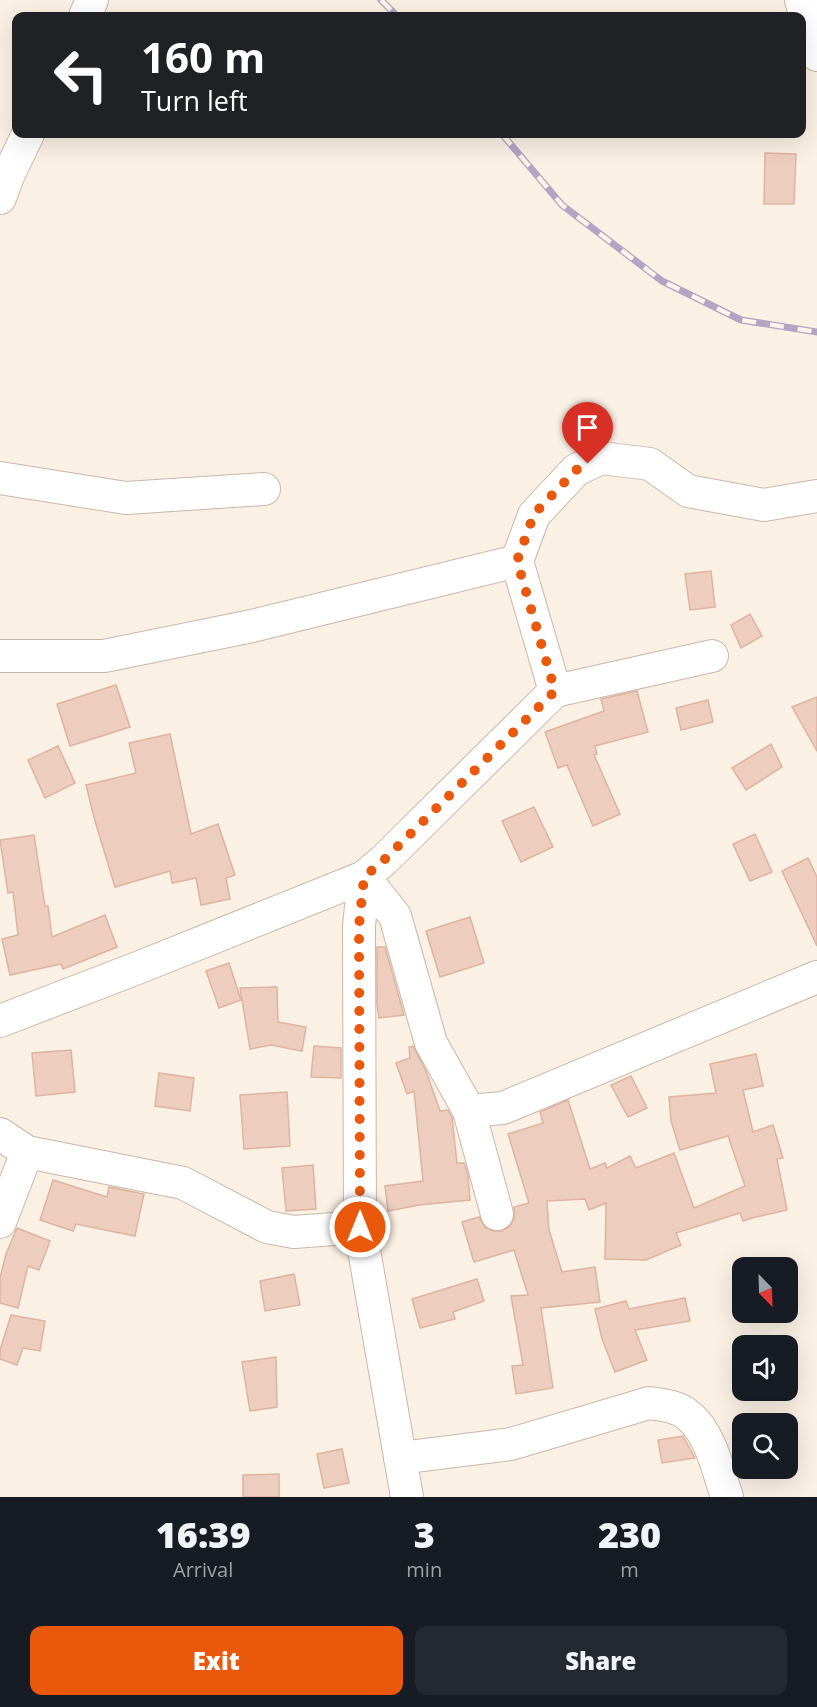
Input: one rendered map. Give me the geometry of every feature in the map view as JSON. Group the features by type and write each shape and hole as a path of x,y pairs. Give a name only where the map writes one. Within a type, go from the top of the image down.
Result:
{"street":[{"path":"806,17 817,55"},
{"path":"0,198 26,138"},
{"path":"555,691 517,561 534,514 576,470 601,458 650,464 688,491 764,505 817,496"},
{"path":"0,478 126,498 264,489"},
{"path":"0,656 104,656 252,626 517,561"},
{"path":"0,1021 364,877 555,691 712,656"},
{"path":"364,877 395,916 431,1043 469,1111 497,1214"},
{"path":"364,877 359,926 360,1227 407,1497"},
{"path":"469,1111 503,1108 817,977"},
{"path":"0,1134 27,1152 183,1183 267,1227 294,1232 360,1227"},
{"path":"0,1222 27,1152"},
{"path":"400,1458 511,1444 649,1403 671,1406 689,1415 707,1438 727,1497"}],"building":[{"path":"765,153 796,154 794,204 764,204"},
{"path":"711,571 715,607 690,610 685,574"},
{"path":"750,614 762,636 741,648 731,625"},
{"path":"116,685 130,727 70,746 57,704"},
{"path":"637,691 648,732 595,746 597,754 594,755 620,814 593,826 567,765 558,768 545,732 604,711 601,699"},
{"path":"817,697 817,751 792,707"},
{"path":"708,700 713,722 681,730 676,708"},
{"path":"170,734 191,834 218,824 235,875 226,878 230,899 201,905 196,878 172,883 170,871 115,887 86,785 136,773 129,743"},
{"path":"771,744 782,767 746,790 732,768"},
{"path":"58,746 75,783 45,798 28,760"},
{"path":"534,807 553,847 521,862 502,821"},
{"path":"755,834 772,872 750,881 733,844"},
{"path":"34,835 52,937 105,915 117,947 63,969 61,964 10,975 2,939 18,935 13,892 8,893 0,840"},
{"path":"808,858 817,877 817,946 782,871"},
{"path":"470,917 484,963 440,977 426,931"},
{"path":"377,947 385,947 404,1015 379,1018"},
{"path":"229,963 241,1000 219,1008 206,971"},
{"path":"277,987 278,1022 306,1027 302,1051 271,1045 250,1049 240,988"},
{"path":"314,1046 341,1048 341,1078 311,1077"},
{"path":"413,1046 426,1071 440,1111 448,1110 452,1118 457,1163 464,1163 468,1175 470,1200 419,1205 388,1211 385,1186 423,1181 414,1091 407,1094 396,1063 410,1058 409,1047"},
{"path":"71,1050 75,1092 36,1096 32,1053"},
{"path":"756,1054 763,1086 743,1090 753,1132 773,1125 783,1158 777,1159 787,1210 743,1221 740,1213 676,1233 681,1245 646,1260 605,1259 606,1203 589,1210 585,1199 547,1201 549,1230 562,1272 595,1267 600,1302 541,1308 553,1388 516,1394 512,1366 523,1365 511,1296 528,1295 514,1250 474,1262 462,1222 479,1217 485,1227 493,1231 502,1231 510,1226 514,1219 514,1207 529,1203 508,1134 543,1123 540,1112 568,1100 590,1169 605,1163 607,1168 630,1156 636,1168 674,1153 694,1208 745,1186 728,1136 680,1150 671,1121 669,1097 716,1093 710,1064"},
{"path":"159,1073 194,1078 190,1111 155,1106"},
{"path":"631,1076 647,1108 628,1117 611,1085"},
{"path":"287,1092 290,1146 244,1149 240,1095"},
{"path":"313,1165 316,1209 286,1211 282,1168"},
{"path":"53,1180 107,1197 109,1187 144,1194 135,1236 76,1224 73,1231 40,1220"},
{"path":"17,1228 50,1241 39,1270 28,1266 18,1308 0,1303 0,1278 6,1254"},
{"path":"294,1274 300,1305 265,1311 260,1281"},
{"path":"477,1279 484,1301 453,1312 455,1319 420,1328 412,1299"},
{"path":"685,1298 690,1321 635,1330 647,1360 615,1372 602,1339 595,1309 626,1301 629,1309"},
{"path":"11,1315 45,1321 40,1351 23,1348 17,1365 0,1359 0,1350"},
{"path":"276,1357 277,1407 250,1411 242,1362"},
{"path":"683,1436 695,1458 662,1463 658,1440"},
{"path":"342,1449 349,1483 324,1488 317,1454"},
{"path":"279,1474 279,1497 243,1497 243,1475"}],"railway":[{"path":"381,0 393,12"},
{"path":"505,138 562,205 662,281 741,320 817,332"}],"route":[{"path":"360,1227 359,926 364,877 555,691 517,561 534,514 576,470 588,464"}]}
